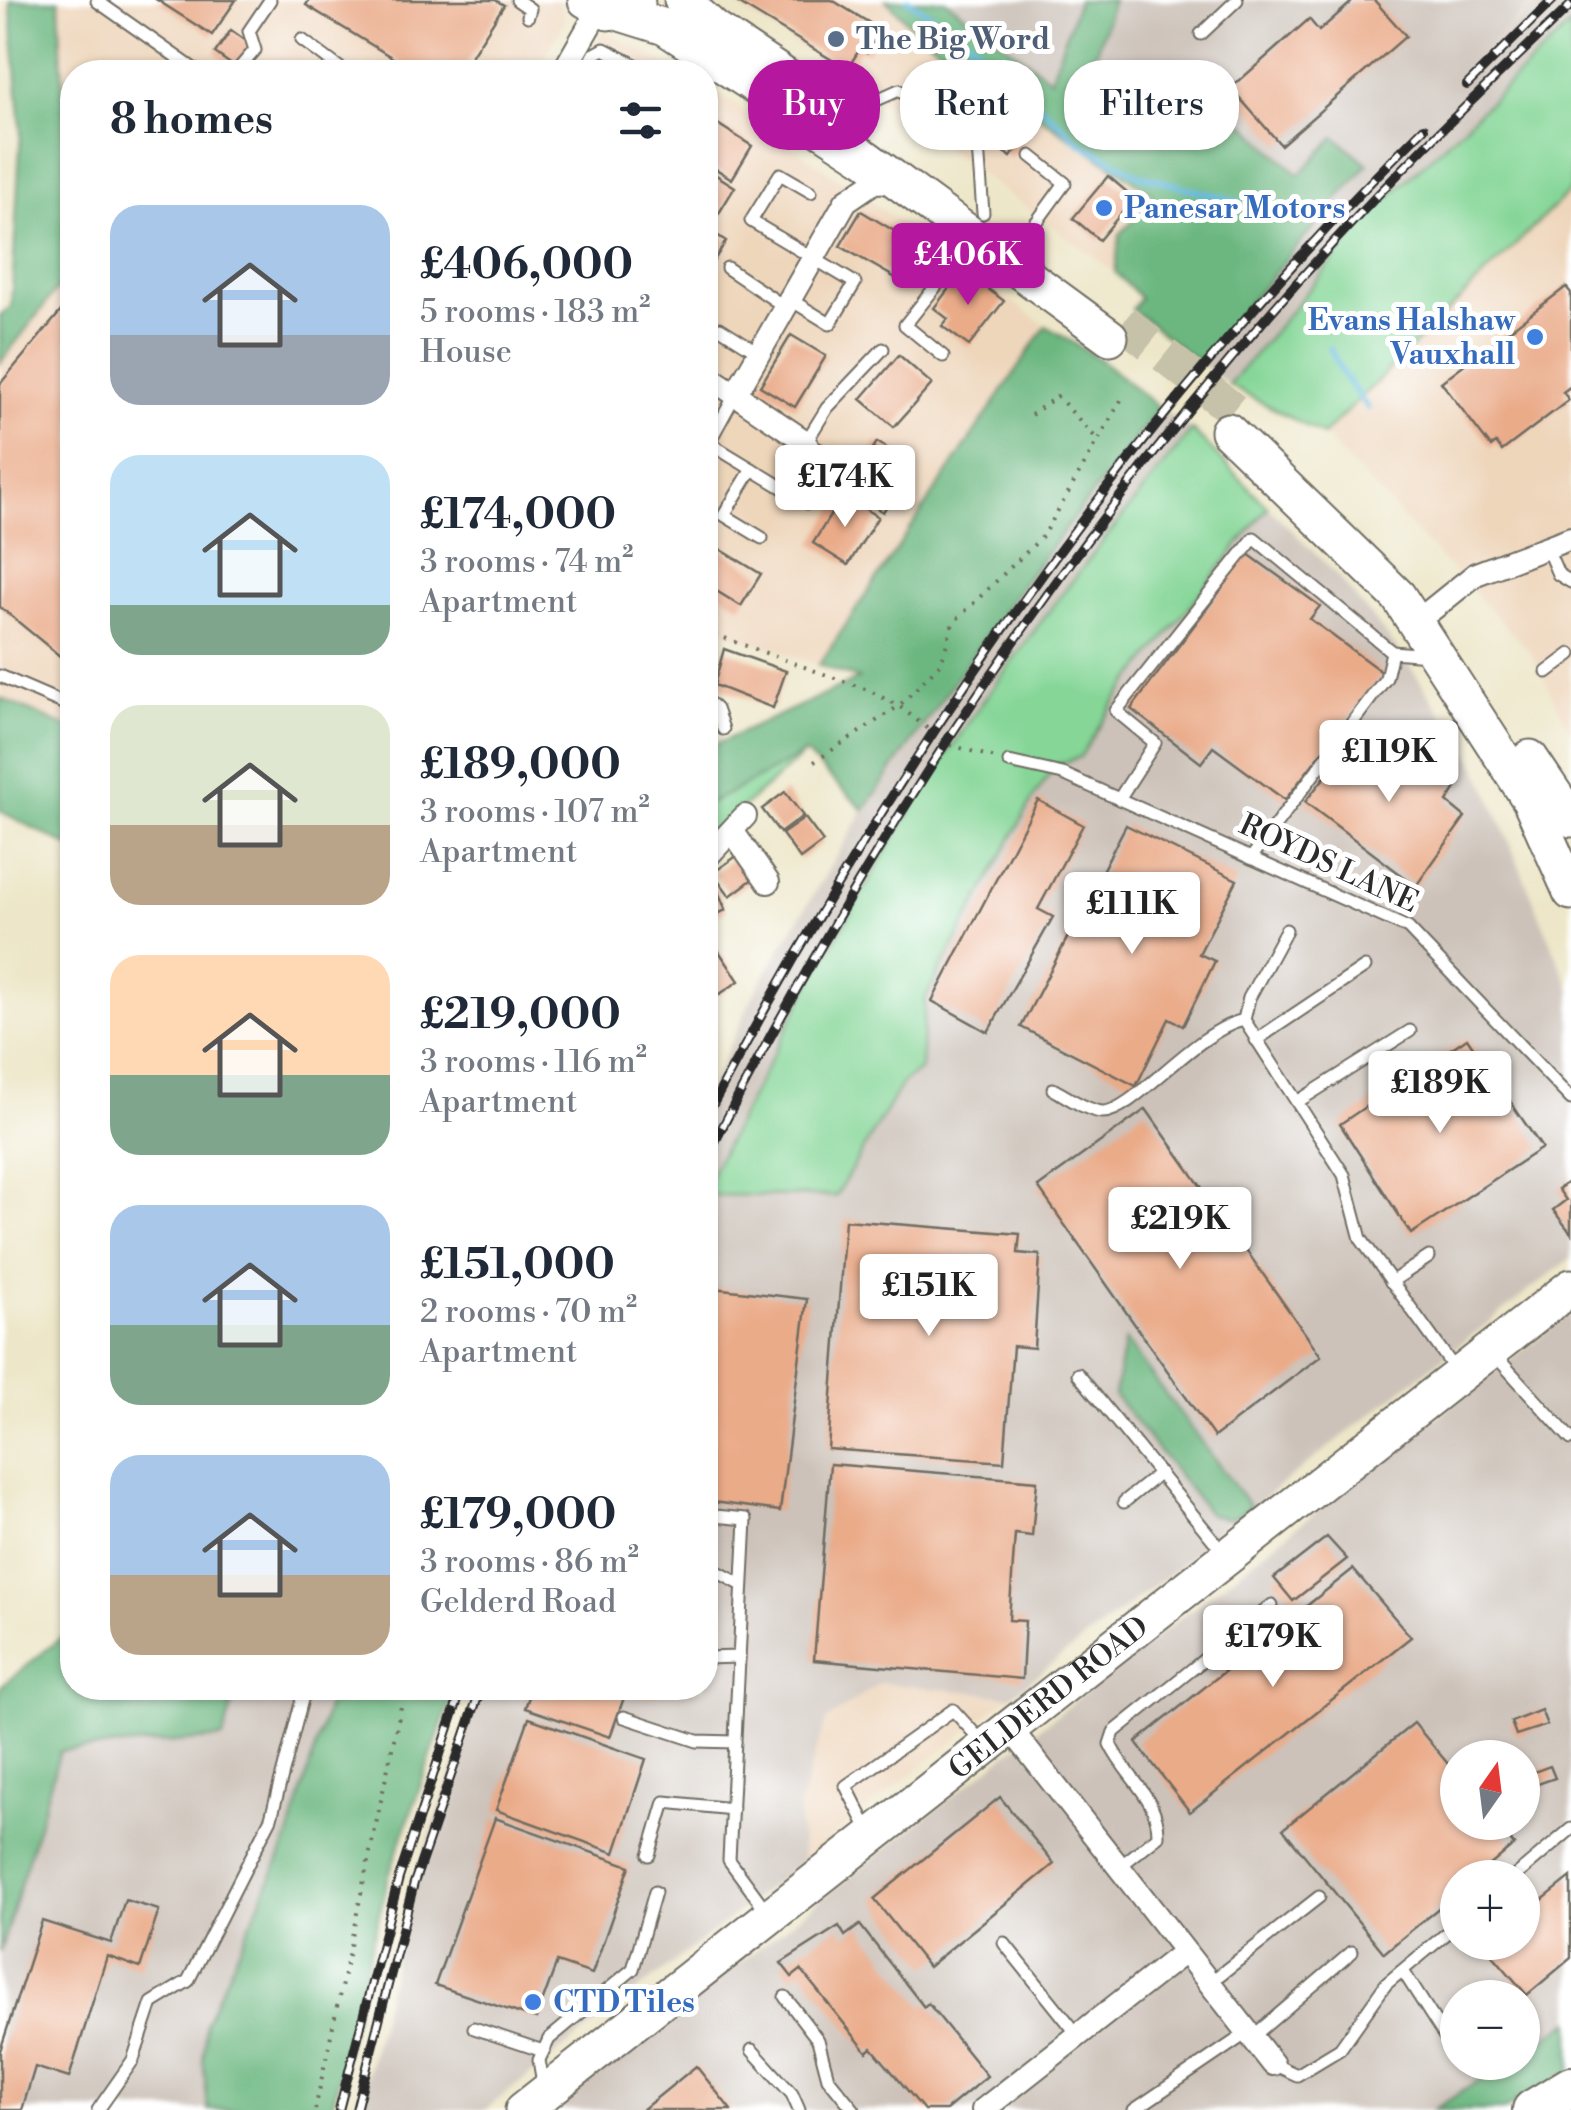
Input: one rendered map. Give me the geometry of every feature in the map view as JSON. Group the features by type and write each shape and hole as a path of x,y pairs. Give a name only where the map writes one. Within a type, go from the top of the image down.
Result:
{"highway":[{"path":"1533,2110 1571,2087"}],"main road":[{"path":"682,0 714,29 761,60"},
{"path":"611,5 664,27 714,60"},
{"path":"718,63 897,181 980,224 1022,242 1117,329 980,224 880,144"},
{"path":"1571,820 1409,580 1333,499 1235,425 1398,596 1530,800 1571,892"},
{"name":"GELDERD ROAD","path":"534,2101 1571,1287"}],"street":[{"path":"572,60 611,5"},
{"path":"736,395 846,201 860,188 897,181"},
{"path":"718,383 806,442"},
{"path":"1430,611 1476,574 1571,538"},
{"path":"718,845 739,824 768,882"},
{"path":"998,1737 1118,1868 1272,2064"},
{"path":"983,2110 1182,1953"}],"lane":[{"path":"246,60 255,50 249,31 270,0"},
{"path":"517,0 530,8 528,16"},
{"path":"1201,34 1237,0"},
{"path":"96,2 181,60"},
{"path":"302,40 329,60"},
{"path":"590,60 604,49 626,60"},
{"path":"942,356 905,325 980,224 978,150"},
{"path":"1022,242 1065,183 1032,156"},
{"path":"728,268 830,324 855,283 752,221 780,174 811,192"},
{"path":"720,328 758,352"},
{"path":"718,452 808,503 835,459 806,442 827,408 883,349"},
{"path":"718,427 736,395"},
{"path":"752,469 724,515 762,538"},
{"path":"1120,799 1155,743 1116,711 1254,538 1392,652 1438,657"},
{"path":"1546,546 1558,574 1571,582"},
{"path":"1251,858 1386,678 1392,652"},
{"path":"1548,672 1571,654"},
{"path":"0,676 60,701"},
{"path":"718,715 723,729"},
{"name":"ROYDS LANE","path":"1009,762 1064,774 1408,928 1571,1099"},
{"path":"1286,930 1249,998 1244,1020 1344,1175 1360,1239 1460,1376"},
{"path":"1256,1040 1365,967"},
{"path":"1052,1089 1100,1112 1119,1110 1196,1041 1222,1024 1244,1020"},
{"path":"1297,1102 1410,1031"},
{"path":"1392,1282 1429,1258"},
{"path":"1491,1351 1571,1439"},
{"path":"1078,1374 1228,1558"},
{"path":"1124,1502 1160,1473"},
{"path":"718,1516 746,1519 729,1860 770,1916"},
{"path":"718,1572 742,1585"},
{"path":"1118,1868 1158,1836 1158,1819 1148,1797 1114,1754 1110,1744 1114,1732 1272,1605"},
{"path":"718,1657 739,1656"},
{"path":"98,2110 133,2060 152,2003 188,1981 270,1818 302,1700"},
{"path":"873,1836 846,1786 954,1710 998,1737"},
{"path":"624,1717 698,1741 734,1742"},
{"path":"648,1855 665,1802 732,1809"},
{"path":"1534,1860 1571,1829"},
{"path":"534,2101 539,2060 549,2040 633,1968 655,1892"},
{"path":"1208,1984 1319,1898"},
{"path":"1272,2064 1297,2075 1340,2050 1386,1984 1440,1939"},
{"path":"1004,1943 1078,2036"},
{"path":"1134,2110 1249,2035 1352,1952"},
{"path":"1402,1970 1440,2029"},
{"path":"785,1998 818,2040 828,2078 854,2110"},
{"path":"474,2028 543,2051"},
{"path":"752,2050 792,2094 799,2110"}],"path":[{"path":"814,762 898,706 941,663 953,623 1044,536 1124,394"},
{"path":"1031,415 1057,396 1098,439"},
{"path":"718,636 843,680 898,706 947,744 1009,762"},
{"path":"315,2110 403,1700"}],"shaded area":[{"path":"59,0 559,0 565,20 544,60 62,60"},
{"path":"727,0 886,0 921,35 957,60 900,60 900,116 880,101 880,60 819,60"},
{"path":"945,0 1078,0 1052,79 1044,73 1044,60 1026,60"},
{"path":"1113,0 1537,0 1466,70 1540,0 1571,0 1571,25 1375,210 1229,385 1198,362 1367,164 1299,175 1239,123 1239,60 1093,60"},
{"path":"603,30 660,60 585,60"},
{"path":"718,93 748,115 748,150 798,150 1046,326 819,665 718,630"},
{"path":"1044,119 1064,133 1064,150 1089,150 1150,192 1154,200 1120,234 1115,272 947,150 1044,150"},
{"path":"1571,190 1571,732 1531,653 1323,435"},
{"path":"60,285 60,724 0,698 0,363"},
{"path":"1159,408 1192,430 1077,572 949,752 794,1014 718,1160 718,1070 756,990 864,810 1018,590"},
{"path":"1268,507 1336,574 1404,657 1478,767 1571,990 1571,1258 1251,1508 1125,1342 1209,1513 1229,1519 1179,1567 1010,1696 880,1683 826,1721 798,1808 803,1861 485,2110 358,2110 414,1883 477,1700 718,1700 718,1195 836,1195 902,1083 921,1069 925,999 1034,797 1056,765 1080,756 1117,699"},
{"path":"1571,1312 1571,2021 1540,2042 1540,1980 1440,1980 1440,2080 1480,2080 1433,2110 552,2110"},
{"path":"880,1683 1010,1696 803,1861 798,1808 826,1721"},
{"path":"233,1700 329,1700 288,1840 206,2022 203,2059 208,2110 0,2110 0,1954 60,1750 222,1738"}],"green space":[{"path":"10,0 59,0 60,285 0,363 0,315 11,307 21,129"},
{"path":"886,0 945,0 1026,60 957,60 921,35"},
{"path":"1078,0 1113,0 1094,60 1064,60 1064,133 1044,119 1044,74 1051,79"},
{"path":"1571,25 1571,190 1323,435 1229,385 1375,210"},
{"path":"1239,123 1299,175 1335,137 1368,164 1198,362 1132,309 1140,298 1115,272 1120,234 1154,200 1150,192 1089,150 1239,150"},
{"path":"1046,326 1098,358 1159,408 1018,590 864,810 805,753 718,799 718,743 859,679 819,665"},
{"path":"1192,430 1268,507 1117,699 1080,757 1056,765 1034,797 925,999 921,1069 902,1083 836,1196 718,1195 718,1160 853,909 978,709"},
{"path":"0,698 60,724 60,842 0,811"},
{"path":"805,753 718,829 718,799"},
{"path":"1125,1340 1251,1508 1229,1519 1209,1514 1114,1395"},
{"path":"60,1639 60,1700 234,1700 223,1738 60,1751 0,1953 0,1687"},
{"path":"329,1700 451,1700 389,1875 331,2110 208,2110 203,2059 206,2022 288,1840"},
{"path":"1571,2021 1571,2072 1504,2110 1433,2110 1480,2080 1540,2080 1540,2042"}],"building":[{"path":"157,0 236,0 212,35"},
{"path":"309,0 495,0 504,5 469,60 396,60 306,5"},
{"name":"The Big Word","path":"832,0 881,30 867,53 860,49 853,60 832,60 738,3"},
{"path":"1354,0 1374,0 1406,36 1281,145 1239,97 1239,81 1309,19 1319,31"},
{"path":"231,30 252,45 242,60 225,60 215,53"},
{"path":"718,124 748,143 750,150 732,179 718,170"},
{"path":"718,176 735,187 718,215"},
{"name":"Panesar Motors","path":"1108,176 1134,198 1099,240 1073,218"},
{"path":"861,211 921,247 901,281 840,246"},
{"path":"718,236 726,241 718,254"},
{"path":"963,270 1004,301 969,346 942,326 948,319 934,308"},
{"name":"Evans Halshaw Vauxhall","path":"1566,287 1571,293 1571,386 1563,392 1569,400 1502,451 1496,443 1491,447 1441,382"},
{"path":"60,312 60,656 0,607 0,384"},
{"path":"791,335 826,356 795,407 760,386"},
{"path":"899,355 932,384 894,427 861,399"},
{"path":"877,442 912,464 883,512 847,490"},
{"path":"843,495 878,517 848,565 813,543"},
{"path":"718,548 761,574 741,606 718,592"},
{"path":"1248,554 1320,606 1310,619 1383,673 1285,800 1213,747 1201,763 1131,709"},
{"path":"724,649 786,671 773,708 718,687"},
{"path":"1385,734 1456,788 1447,802 1465,817 1416,886 1305,802 1358,735 1375,747"},
{"path":"785,792 803,816 780,833 762,809"},
{"path":"1038,800 1083,825 1038,909 1053,917 988,1032 932,1001"},
{"path":"805,818 823,842 800,859 782,834"},
{"path":"1126,825 1237,880 1199,954 1215,961 1183,1026 1169,1019 1136,1086 1021,1027"},
{"path":"738,855 754,878 730,896 718,880 718,869"},
{"path":"718,892 726,910 718,914"},
{"path":"718,950 739,981 718,995"},
{"path":"1467,1038 1542,1148 1411,1234 1340,1124"},
{"path":"1146,1109 1321,1356 1214,1437 1038,1187"},
{"path":"1571,1180 1571,1233 1553,1210 1566,1200 1558,1189"},
{"path":"845,1220 1020,1234 1018,1253 1040,1255 1034,1348 1013,1346 1004,1462 828,1449"},
{"path":"718,1289 807,1299 780,1511 718,1503"},
{"path":"830,1464 1037,1481 1032,1536 1015,1534 1009,1620 1025,1621 1022,1679 814,1660"},
{"path":"1327,1537 1347,1559 1293,1601 1274,1578"},
{"path":"1353,1569 1411,1637 1190,1812 1136,1742"},
{"path":"528,1700 623,1700 610,1737 525,1708"},
{"path":"1541,1710 1547,1725 1516,1735 1511,1722"},
{"path":"529,1718 646,1759 615,1853 496,1810"},
{"path":"1414,1723 1440,1754 1440,1840 1510,1840 1514,1845 1496,1860 1440,1860 1440,1907 1384,1953 1283,1829"},
{"path":"1550,1766 1555,1778 1540,1783 1540,1770"},
{"path":"1000,1797 1054,1864 928,1967 874,1899"},
{"path":"495,1818 630,1866 592,1974 557,1962 536,2019 435,1985"},
{"path":"1571,1877 1571,1958 1540,1984 1540,1980 1514,1980 1497,1960 1540,1960 1540,1902"},
{"path":"125,1900 159,1910 140,1968 107,1956 69,2078 35,2067 22,2110 0,2110 0,2051 42,1921 111,1943"},
{"path":"860,1925 924,2007 928,2003 987,2076 946,2110 924,2110 872,2048 867,2052 801,1970 792,1977 781,1963 839,1926 845,1936"},
{"path":"696,2066 731,2110 642,2110"}],"waterway":[{"path":"908,0 970,41 1080,143 1139,175 1238,202"},
{"path":"1330,348 1343,375 1368,408"}],"tunnel":[{"path":"1123,322 1243,418"}],"railway":[{"path":"1467,85 1553,0"},
{"path":"718,1136 843,909 918,786 1080,550 1260,325 1356,218 1571,5"},
{"path":"718,1095 857,852 1027,596 1118,473 1215,354 1317,239 1424,128"},
{"path":"339,2110 399,1878 458,1700"},
{"path":"356,2110 414,1883 477,1700"}],"place":[{"name":"The Big Word","path":"836,39"},
{"name":"Panesar Motors","path":"1104,208"},
{"name":"Evans Halshaw Vauxhall","path":"1535,337"},
{"name":"CTD Tiles","path":"533,2002"}]}
